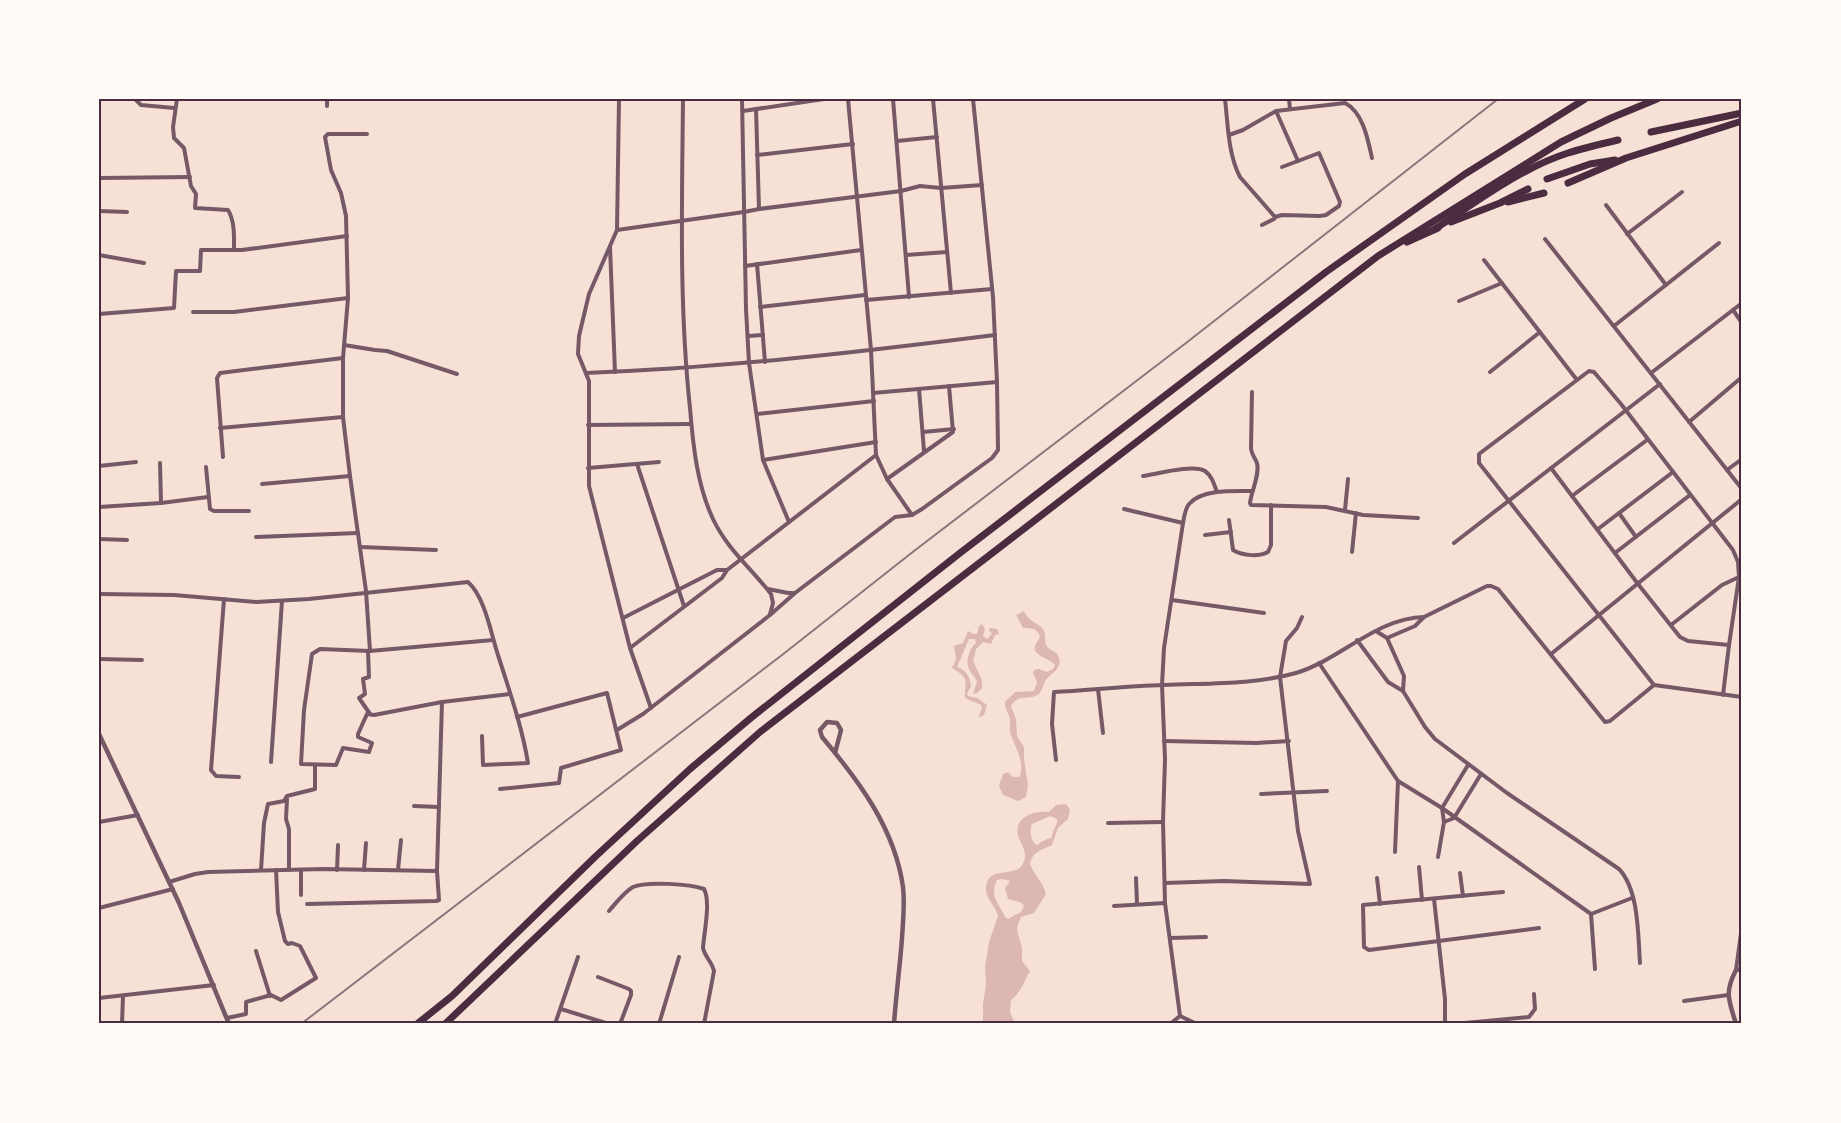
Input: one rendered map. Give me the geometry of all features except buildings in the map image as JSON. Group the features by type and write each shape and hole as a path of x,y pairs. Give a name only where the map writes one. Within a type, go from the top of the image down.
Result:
{"highway":[{"path":"417,1024 452,996 596,856 690,769 770,703 960,553 1326,272 1465,174 1585,99"},
{"path":"445,1024 637,841 760,732 1378,256 1561,142 1658,99"},
{"path":"1651,132 1742,113"},
{"path":"1568,183 1626,158 1742,121"},
{"path":"1435,229 1489,193 1538,165 1567,153 1618,140"},
{"path":"1547,179 1590,164 1626,158"},
{"path":"1378,256 1528,189"},
{"path":"1500,203 1544,193"}],"street":[{"path":"135,99 141,105 174,108"},
{"path":"177,99 174,108 174,138 184,148 196,194 195,208 228,210 231,213 234,250"},
{"path":"327,99 327,106"},
{"path":"619,99 617,230 589,294 579,336 578,354 589,381 589,486 630,648 651,708"},
{"path":"683,99 682,221 685,368 691,424 702,489 712,518 724,540 739,560 771,594 773,603 770,615"},
{"path":"742,99 749,363 763,460 789,522"},
{"path":"742,111 824,99"},
{"path":"848,99 871,350 876,455 887,479 912,515"},
{"path":"893,99 909,297"},
{"path":"933,99 951,293"},
{"path":"617,730 651,708 795,593 896,517 912,515 992,458 998,450 992,289 973,99"},
{"path":"1225,99 1228,135 1234,163 1240,177 1275,217"},
{"path":"1288,99 1290,109"},
{"path":"1228,135 1243,130 1276,111 1331,101 1345,103 1360,121 1367,136 1372,158"},
{"path":"756,109 759,209"},
{"path":"1276,111 1298,161"},
{"path":"368,134 328,134 325,137 331,170 344,203 347,236 348,298 343,357 343,417 366,591 369,677 363,679 365,694 359,698 371,714"},
{"path":"897,141 937,137"},
{"path":"757,155 853,144"},
{"path":"1262,225 1282,215 1320,216 1339,206 1340,202 1319,153 1282,166"},
{"path":"99,178 190,177"},
{"path":"617,230 901,191 920,186 941,188 982,185"},
{"path":"1628,234 1682,192"},
{"path":"1606,205 1666,285"},
{"path":"99,211 127,212"},
{"path":"99,314 174,308 176,271 200,271 201,250 234,250 347,236"},
{"path":"1545,239 1742,489"},
{"path":"1614,326 1719,243"},
{"path":"610,245 615,372"},
{"path":"745,266 861,250"},
{"path":"906,255 947,252"},
{"path":"99,255 144,263"},
{"path":"1484,260 1577,380"},
{"path":"757,264 765,362"},
{"path":"1459,301 1502,283"},
{"path":"760,308 992,289"},
{"path":"193,312 234,312 348,298"},
{"path":"1651,373 1742,303"},
{"path":"1733,310 1742,322"},
{"path":"1490,372 1540,332"},
{"path":"748,336 763,334"},
{"path":"586,373 765,362 995,335"},
{"path":"344,345 387,351 457,374"},
{"path":"223,457 217,378 220,373 343,357"},
{"path":"1723,694 1739,577 1738,562 1733,550 1626,411 1594,372 1589,371 1479,454 1479,463 1653,685 1742,697"},
{"path":"1689,422 1742,377"},
{"path":"873,393 997,382"},
{"path":"1454,543 1660,384"},
{"path":"887,479 950,435 954,429 949,386"},
{"path":"919,389 924,452"},
{"path":"1252,392 1251,449 1257,464 1254,488 1251,491 1251,505 1326,507 1356,513 1418,518"},
{"path":"757,414 874,400"},
{"path":"220,428 343,417"},
{"path":"588,426 691,424"},
{"path":"923,432 954,429"},
{"path":"1572,496 1647,440"},
{"path":"763,460 876,442"},
{"path":"630,648 722,578 727,570 739,560 876,455"},
{"path":"1727,470 1742,459"},
{"path":"99,466 136,462"},
{"path":"588,468 659,462"},
{"path":"159,463 160,503"},
{"path":"637,464 684,606"},
{"path":"206,467 208,497 212,510 249,511"},
{"path":"1551,468 1638,584 1684,640 1729,645"},
{"path":"1143,476 1201,469 1210,476 1216,492"},
{"path":"1598,529 1673,472"},
{"path":"262,484 350,476"},
{"path":"1345,510 1348,479"},
{"path":"1179,1016 1165,903 1162,685 1164,648 1183,523 1190,504 1198,498 1216,492 1251,491"},
{"path":"1615,553 1690,495"},
{"path":"99,507 208,497"},
{"path":"1551,654 1742,499"},
{"path":"1229,520 1233,550 1238,554 1263,555 1268,552 1271,545 1271,506"},
{"path":"1124,509 1183,523"},
{"path":"1352,552 1356,513"},
{"path":"1618,513 1636,537"},
{"path":"1205,535 1231,532"},
{"path":"256,537 358,533"},
{"path":"99,539 127,540"},
{"path":"360,547 436,550"},
{"path":"623,618 717,570 727,570"},
{"path":"1671,625 1722,585 1739,577"},
{"path":"99,594 174,595 256,602 468,582 482,604 517,717 527,763 483,765 482,736"},
{"path":"1387,638 1416,626 1424,617 1487,586 1495,587 1607,722 1653,685"},
{"path":"767,589 795,593"},
{"path":"224,599 211,770 216,776 239,777"},
{"path":"1172,600 1264,613"},
{"path":"271,762 282,601"},
{"path":"1165,883 1235,881 1310,884 1298,831 1280,677 1286,641 1298,628 1302,617"},
{"path":"1056,760 1052,724 1054,692 1227,683 1280,677 1298,673 1319,663 1376,631 1411,617 1424,617"},
{"path":"1376,631 1387,638 1404,676 1403,691"},
{"path":"493,640 369,651 320,649 312,654 304,710 301,764 336,765 343,748 369,752 372,743 358,737 357,734 367,714 510,694"},
{"path":"1357,640 1388,682 1403,691 1435,739 1468,765 1619,869 1628,881 1632,898 1640,963"},
{"path":"99,659 142,660"},
{"path":"1319,663 1398,781 1442,808 1591,914"},
{"path":"1098,689 1103,733"},
{"path":"500,789 559,783 561,768 621,750 607,693 517,717"},
{"path":"307,904 438,901 442,702"},
{"path":"835,753 841,733 840,726 834,722 827,722 820,730 820,734 874,806 888,834 898,862 904,904 894,1024"},
{"path":"99,734 170,882 229,1024"},
{"path":"824,740 831,742 840,736"},
{"path":"1164,741 1246,743 1289,741"},
{"path":"261,870 264,823 268,804 284,801 287,796 315,789 315,765"},
{"path":"1438,857 1444,822 1442,808 1468,765"},
{"path":"1444,822 1454,818 1481,774"},
{"path":"1395,852 1398,781"},
{"path":"1261,794 1327,791"},
{"path":"287,796 289,870"},
{"path":"414,806 439,807"},
{"path":"99,822 138,815"},
{"path":"1108,823 1163,822"},
{"path":"398,870 401,840"},
{"path":"364,870 366,843"},
{"path":"336,870 338,844"},
{"path":"1419,867 1422,900"},
{"path":"227,1018 246,1014 245,1002 270,996 281,1000 316,978 300,946 288,944 285,941 278,912 276,870"},
{"path":"301,870 301,895"},
{"path":"170,882 208,872 438,871"},
{"path":"1461,873 1463,896"},
{"path":"1136,878 1137,904"},
{"path":"1377,878 1380,904"},
{"path":"609,911 635,886 690,885 704,889 706,902 703,948 714,971 704,1024"},
{"path":"99,908 173,889"},
{"path":"1503,892 1363,905 1364,944 1367,950 1539,928"},
{"path":"1591,914 1632,898"},
{"path":"1434,899 1445,999 1445,1024"},
{"path":"1114,906 1165,903"},
{"path":"1591,914 1595,969"},
{"path":"1736,1024 1728,995 1730,981 1739,969 1742,926"},
{"path":"1170,938 1206,937"},
{"path":"256,951 270,996"},
{"path":"555,1024 578,957"},
{"path":"659,1024 679,957"},
{"path":"598,977 629,988 631,992 620,1024"},
{"path":"99,998 214,985"},
{"path":"1454,1024 1529,1017 1535,1009 1534,994"},
{"path":"1684,1001 1728,995"},
{"path":"122,1024 123,996"},
{"path":"561,1009 609,1024"},
{"path":"1170,1024 1179,1016"},
{"path":"1179,1016 1197,1024"}],"shaded area":[{"path":"1024,611 1043,629 1046,645 1057,654 1060,662 1058,668 1045,681 1039,694 1020,698 1011,706 1016,719 1017,736 1024,747 1028,785 1026,797 1018,801 1003,795 999,786 1003,774 1008,772 1013,777 1019,777 1021,772 1019,756 1010,733 1010,718 1005,702 1015,692 1034,691 1037,682 1034,670 1047,672 1055,665 1036,652 1035,646 1040,637 1038,632 1034,629 1023,628 1016,615"},
{"path":"982,624 985,629 983,636 987,639 992,634 990,628 997,629 999,634 995,635 991,644 983,642 976,649 973,661 982,680 982,688 977,693 973,694 977,681 968,664 970,651 976,643 975,639 969,639 957,667 966,672 969,677 971,687 967,693 968,696 977,698 987,705 984,715 980,717 981,705 965,698 964,677 952,668 956,659 954,646 963,643 968,631 977,634"},
{"path":"1056,805 1067,805 1070,810 1068,819 1058,828 1052,845 1035,854 1030,864 1046,894 1034,913 1021,917 1018,924 1022,961 1030,971 1020,990 1011,1000 1010,1012 1015,1024 983,1024 985,968 989,942 998,916 986,892 988,880 992,876 1021,867 1025,854 1018,835 1018,828 1022,819 1032,813 1049,812","holes":["1050,816 1057,819 1052,837 1038,845 1031,837 1032,824","997,880 1010,881 1005,888 1008,899 1022,903 1024,906 1021,912 1008,919 994,895"]}],"railway":[{"path":"301,1024 1186,343 1498,99"}]}
